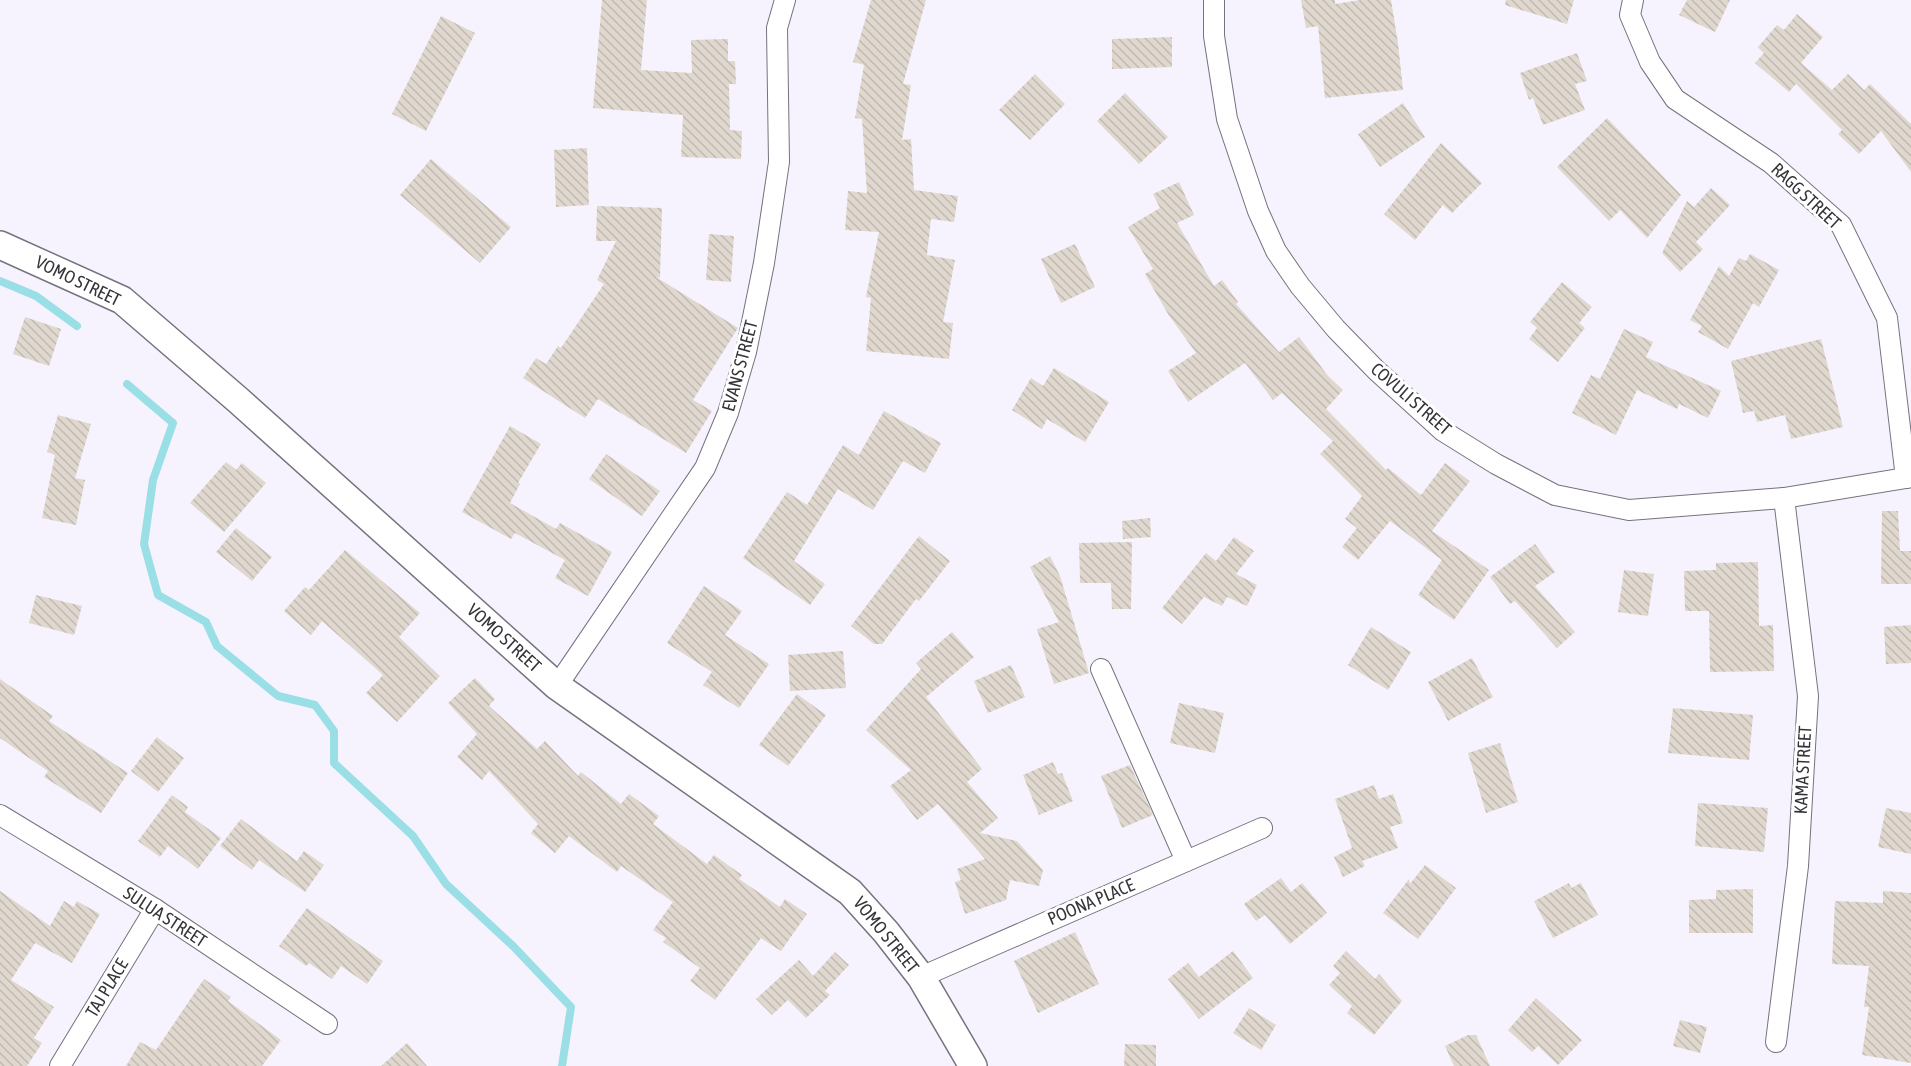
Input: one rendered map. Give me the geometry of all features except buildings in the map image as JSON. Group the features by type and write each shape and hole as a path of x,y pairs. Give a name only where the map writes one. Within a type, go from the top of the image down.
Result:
{"main road":[{"name":"VOMO STREET","path":"0,245 122,300 238,400 557,686 850,892 886,932 921,977 973,1066"}],"street":[{"name":"EVANS STREET","path":"557,686 705,468 728,413 746,352 762,274 779,162 777,28 785,0"},
{"name":"COVULI STREET","path":"1214,0 1214,36 1227,118 1258,211 1276,251 1336,329 1376,370 1443,430 1496,464 1555,495 1629,510 1784,498 1909,477"},
{"name":"RAGG STREET","path":"1634,0 1630,15 1650,62 1675,99 1771,163 1841,225 1887,318 1909,477"},
{"name":"KAMA STREET","path":"1776,1042 1798,866 1808,696 1784,498"},
{"path":"1101,669 1186,861"},
{"name":"SULUA STREET","path":"0,815 155,909 327,1024"},
{"name":"POONA PLACE","path":"921,977 1262,828"},
{"name":"TAJ PLACE","path":"60,1066 155,909"}],"waterway":[{"path":"0,281 36,296 77,326"},
{"path":"127,384 173,423 153,480 144,544 158,595 206,622 217,646 278,696 315,705 334,731 334,763 413,836 446,884 513,946 571,1007 562,1066"}]}
